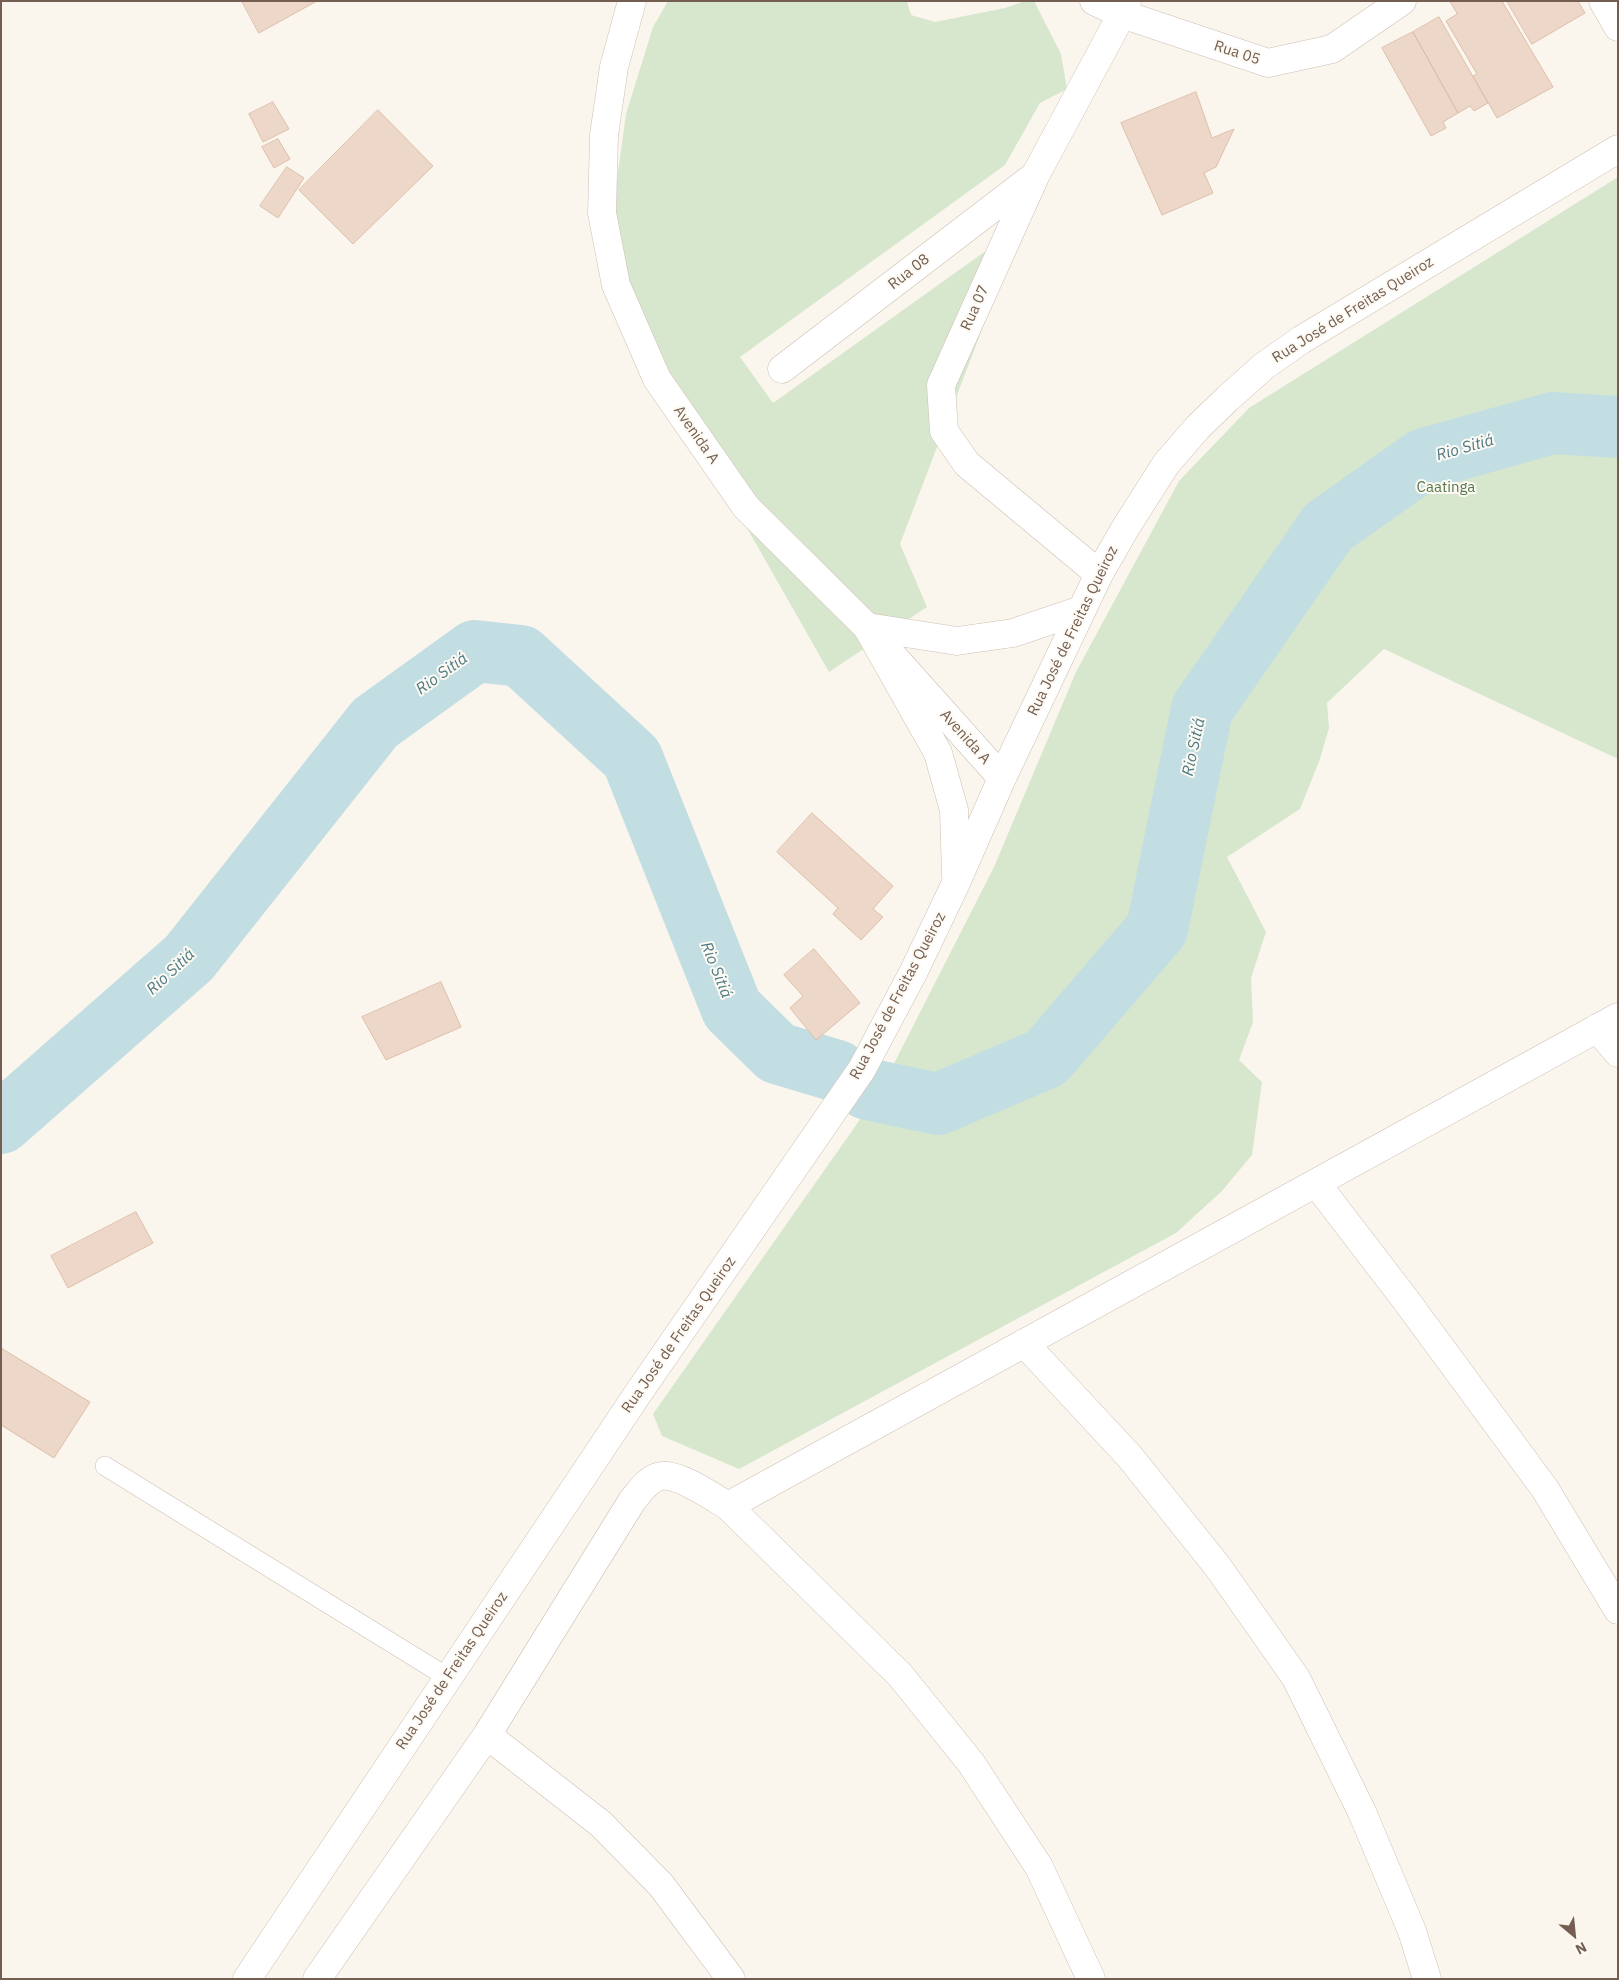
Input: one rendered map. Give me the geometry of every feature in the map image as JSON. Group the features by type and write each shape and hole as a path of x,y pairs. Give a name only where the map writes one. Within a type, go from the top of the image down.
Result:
{"street":[{"name":"Avenida A","path":"632,1 614,67 604,135 602,213 616,286 657,379 746,507 867,627 1002,778"},
{"name":"Rua 05","path":"1094,1 1124,8 1268,63 1332,49 1402,1"},
{"path":"1603,1 1618,27"},
{"name":"Rua 07","path":"1099,574 967,464 944,431 941,385 1036,174 1124,8"},
{"name":"Rua José de Freitas Queiroz","path":"246,1979 447,1676 639,1392 862,1069 914,971 956,883 1002,778 1099,574 1166,464 1198,427 1264,366 1301,340 1618,149"},
{"name":"Rua 08","path":"782,370 1036,174"},
{"path":"867,627 957,641 1013,633 1081,610"},
{"path":"867,627 938,753 954,810 956,883"},
{"path":"728,1506 1608,1022 1618,1054"},
{"path":"1316,1183 1405,1299 1545,1489 1618,1610"},
{"path":"1024,1343 1130,1457 1218,1567 1296,1678 1362,1812 1412,1931 1427,1979"},
{"path":"317,1979 487,1736 632,1502 648,1483 660,1476 674,1477 728,1506 900,1675 971,1763 1039,1868 1091,1979"},
{"path":"487,1736 601,1824 661,1885 731,1979"}],"lane":[{"path":"105,1466 447,1676"}],"green space":[{"path":"668,1 907,1 911,15 935,22 1005,8 1025,1 1034,1 1061,54 1067,89 1040,103 1005,165 740,357 773,403 1022,225 900,544 927,607 829,672 637,335 613,209 626,114 653,27"},
{"name":"Caatinga","path":"1618,177 1618,759 1384,649 1327,703 1329,728 1320,759 1300,809 1227,857 1266,932 1251,978 1253,1022 1239,1060 1262,1082 1252,1155 1222,1191 1176,1233 739,1469 662,1436 653,1414 880,1091 994,867 1076,672 1179,481 1249,408"}],"building":[{"path":"242,1 317,1 259,33"},
{"path":"1450,1 1502,1 1553,87 1497,118 1473,76 1477,74 1446,21 1457,14"},
{"path":"1507,1 1578,1 1585,13 1532,44"},
{"path":"1439,17 1488,103 1474,111 1470,106 1458,113 1413,32"},
{"path":"1413,32 1458,113 1443,122 1446,128 1431,136 1382,48"},
{"path":"1196,92 1212,138 1234,129 1216,167 1204,173 1213,193 1162,215 1121,123"},
{"path":"273,102 289,129 263,142 249,114"},
{"path":"378,110 433,166 353,244 299,190"},
{"path":"278,139 290,159 274,168 262,147"},
{"path":"287,167 304,178 278,218 260,206"},
{"path":"812,813 893,886 873,909 883,917 861,940 833,914 838,908 777,852"},
{"path":"814,949 860,1003 816,1040 790,1008 803,996 784,975"},
{"path":"441,982 461,1027 386,1060 362,1017"},
{"path":"136,1212 153,1243 68,1288 51,1256"},
{"path":"1,1348 90,1402 54,1458 1,1425"}],"waterway":[{"name":"Rio Sitiá","path":"867,1089 938,1104 1046,1058 1157,929 1202,709 1328,527 1424,459 1553,423 1618,427"},
{"name":"Rio Sitiá","path":"1,1123 189,958 375,723 475,651 521,656 632,758 732,1009 777,1053 837,1071"}]}
